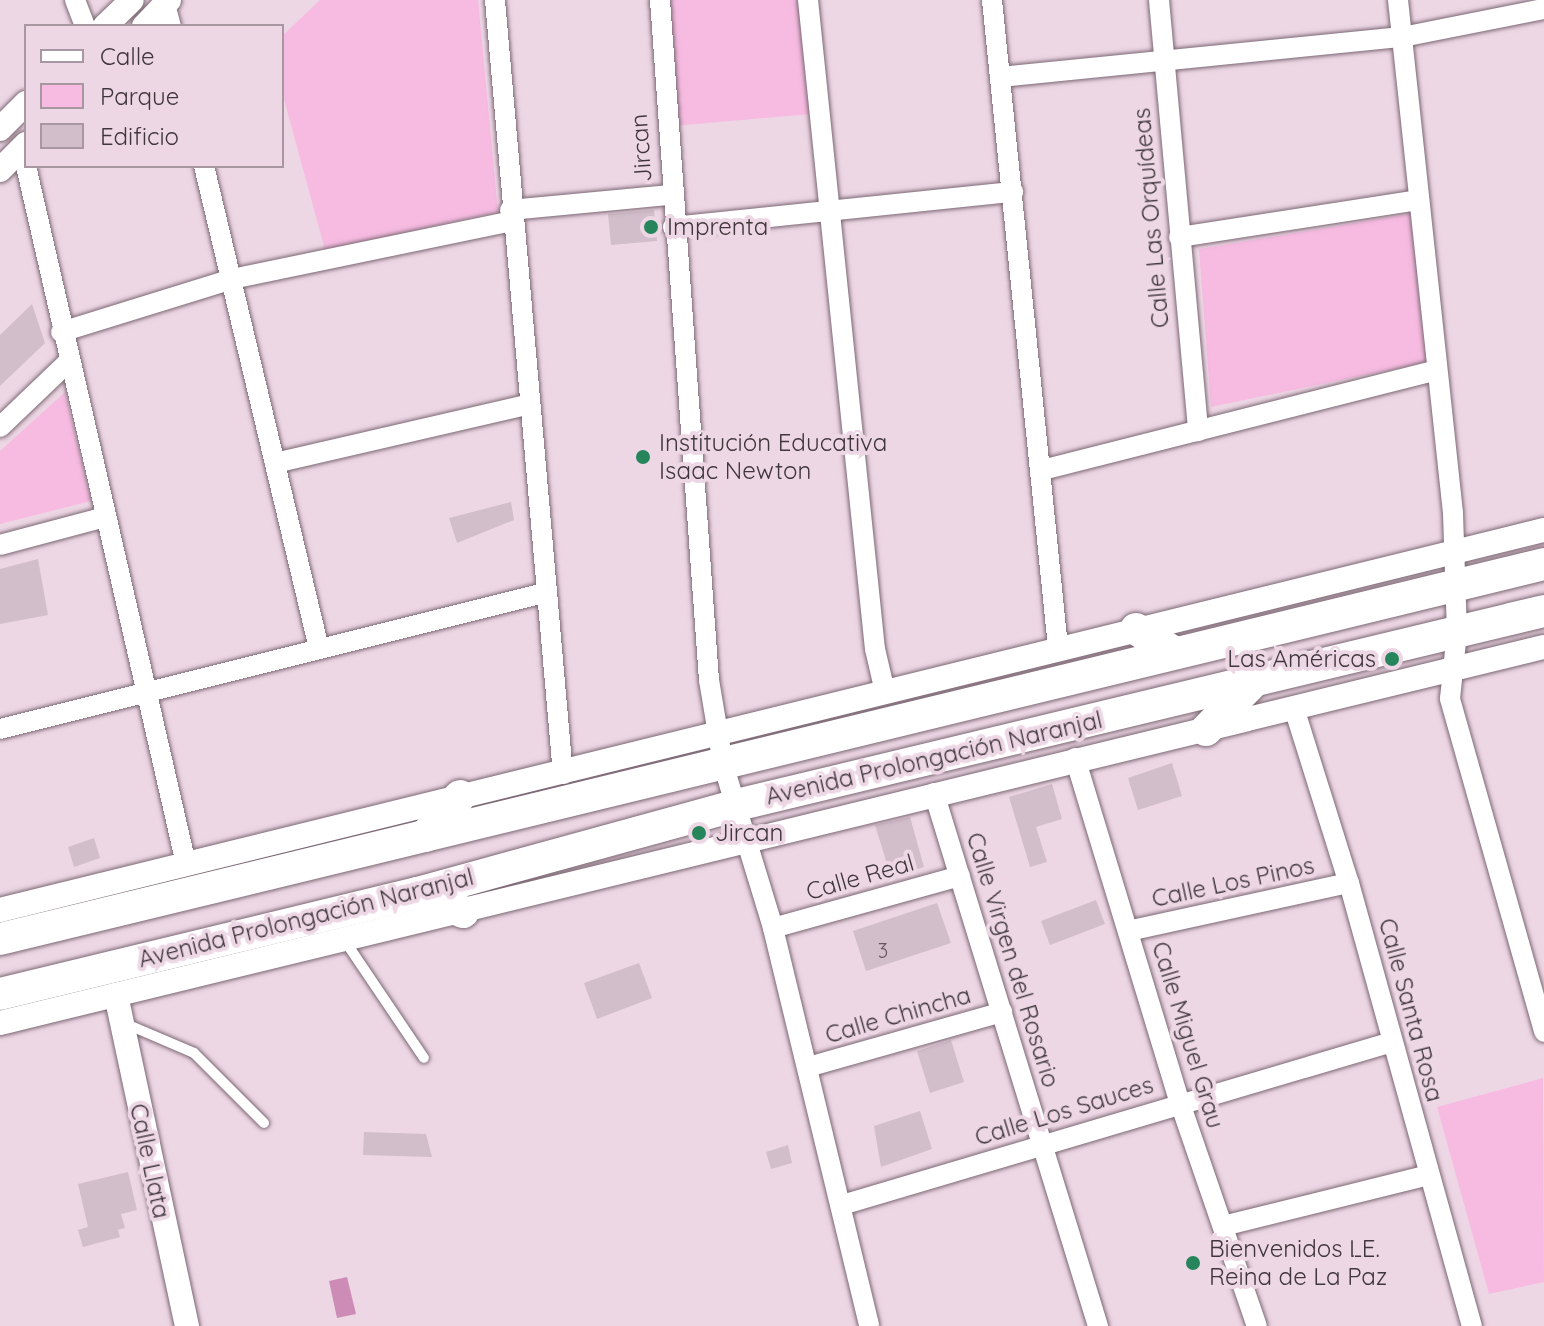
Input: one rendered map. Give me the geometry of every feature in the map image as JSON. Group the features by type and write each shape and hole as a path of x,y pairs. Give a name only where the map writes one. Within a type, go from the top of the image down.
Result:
{"main road":[{"name":"Avenida Prolongación Naranjal","path":"0,939 723,764 1172,651 1544,564"},
{"name":"Avenida Prolongación Naranjal","path":"0,994 418,893 737,805 1544,611"},
{"path":"1136,629 1172,651"},
{"path":"1206,730 1254,681"},
{"path":"425,836 460,796"},
{"path":"418,893 463,912"}],"street":[{"path":"75,0 84,24"},
{"path":"107,24 132,0"},
{"path":"495,0 510,215 563,774"},
{"name":"Jircan","path":"660,0 670,195 717,730 723,764 773,928 869,1326"},
{"path":"808,0 875,649 885,692"},
{"path":"992,0 1058,648"},
{"name":"Calle Las Orquídeas","path":"1159,0 1198,431"},
{"path":"1398,0 1455,549 1457,632 1450,699 1544,1032"},
{"path":"1000,77 1402,37 1544,9"},
{"path":"147,24 168,10"},
{"path":"24,105 2,127 24,154"},
{"path":"0,170 24,156"},
{"path":"28,168 61,332 186,864"},
{"path":"204,168 319,647"},
{"path":"673,227 1013,192"},
{"path":"61,332 232,279 510,215 670,195"},
{"path":"1179,237 1419,200"},
{"path":"0,427 68,362"},
{"path":"1042,470 1437,370"},
{"path":"275,463 527,405"},
{"path":"0,545 105,517"},
{"path":"0,910 460,796 563,774 717,730 885,692 1455,549 1544,530"},
{"path":"0,729 146,689 544,593"},
{"name":"Avenida Prolongación Naranjal","path":"0,1023 747,844 1075,758 1206,730 1544,647"},
{"name":"Calle Santa Rosa","path":"1294,708 1349,883 1472,1326"},
{"name":"Calle Miguel Grau","path":"1075,758 1180,1103 1257,1326"},
{"name":"Calle Virgen del Rosario","path":"934,793 1098,1326"},
{"name":"Calle Real","path":"773,928 960,876"},
{"name":"Calle Los Pinos","path":"1128,931 1349,883"},
{"name":"Calle Llata","path":"116,995 187,1326"},
{"name":"Calle Chincha","path":"808,1067 1002,1012"},
{"name":"Calle Los Sauces","path":"842,1205 1392,1042"},
{"path":"1223,1226 1429,1175"}],"lane":[{"path":"345,941 424,1058"},
{"path":"122,1023 183,1045 264,1123"}],"green space":[{"path":"320,0 478,0 498,212 325,250 284,99 284,34"},
{"path":"666,0 799,0 811,114 674,126"},
{"path":"1415,213 1428,362 1211,407 1199,249"},
{"path":"65,392 91,501 0,524 0,451"},
{"path":"1543,1078 1544,1282 1489,1294 1437,1107"}],"shaded area":[{"path":"347,1277 356,1314 337,1318 329,1281"}],"building":[{"path":"654,210 657,241 611,245 608,214"},
{"path":"32,304 45,343 0,386 0,335"},
{"path":"511,502 514,520 457,543 449,518"},
{"path":"38,559 48,615 0,624 0,569"},
{"path":"1172,763 1182,796 1138,810 1128,778"},
{"path":"1052,784 1062,819 1036,827 1047,862 1030,867 1009,797"},
{"path":"910,817 924,867 891,877 875,825"},
{"path":"94,838 100,858 74,867 68,847"},
{"path":"1096,900 1105,924 1050,945 1041,921"},
{"path":"937,903 951,943 866,971 853,931"},
{"path":"639,963 652,998 597,1019 584,983"},
{"path":"951,1040 964,1082 930,1093 917,1051"},
{"path":"920,1111 932,1149 881,1167 874,1126"},
{"path":"364,1132 426,1134 432,1157 363,1155"},
{"path":"788,1145 792,1163 771,1169 766,1152"},
{"path":"128,1172 137,1210 121,1214 125,1228 118,1230 120,1237 83,1247 78,1230 88,1227 78,1184"}],"place":[{"name":"Imprenta","path":"651,227"},
{"name":"Institución Educativa Isaac Newton","path":"643,457"},
{"name":"Las Américas","path":"1392,659"},
{"name":"Jircan","path":"699,833"},
{"name":"Bienvenidos LE. Reina de La Paz","path":"1193,1263"}]}
